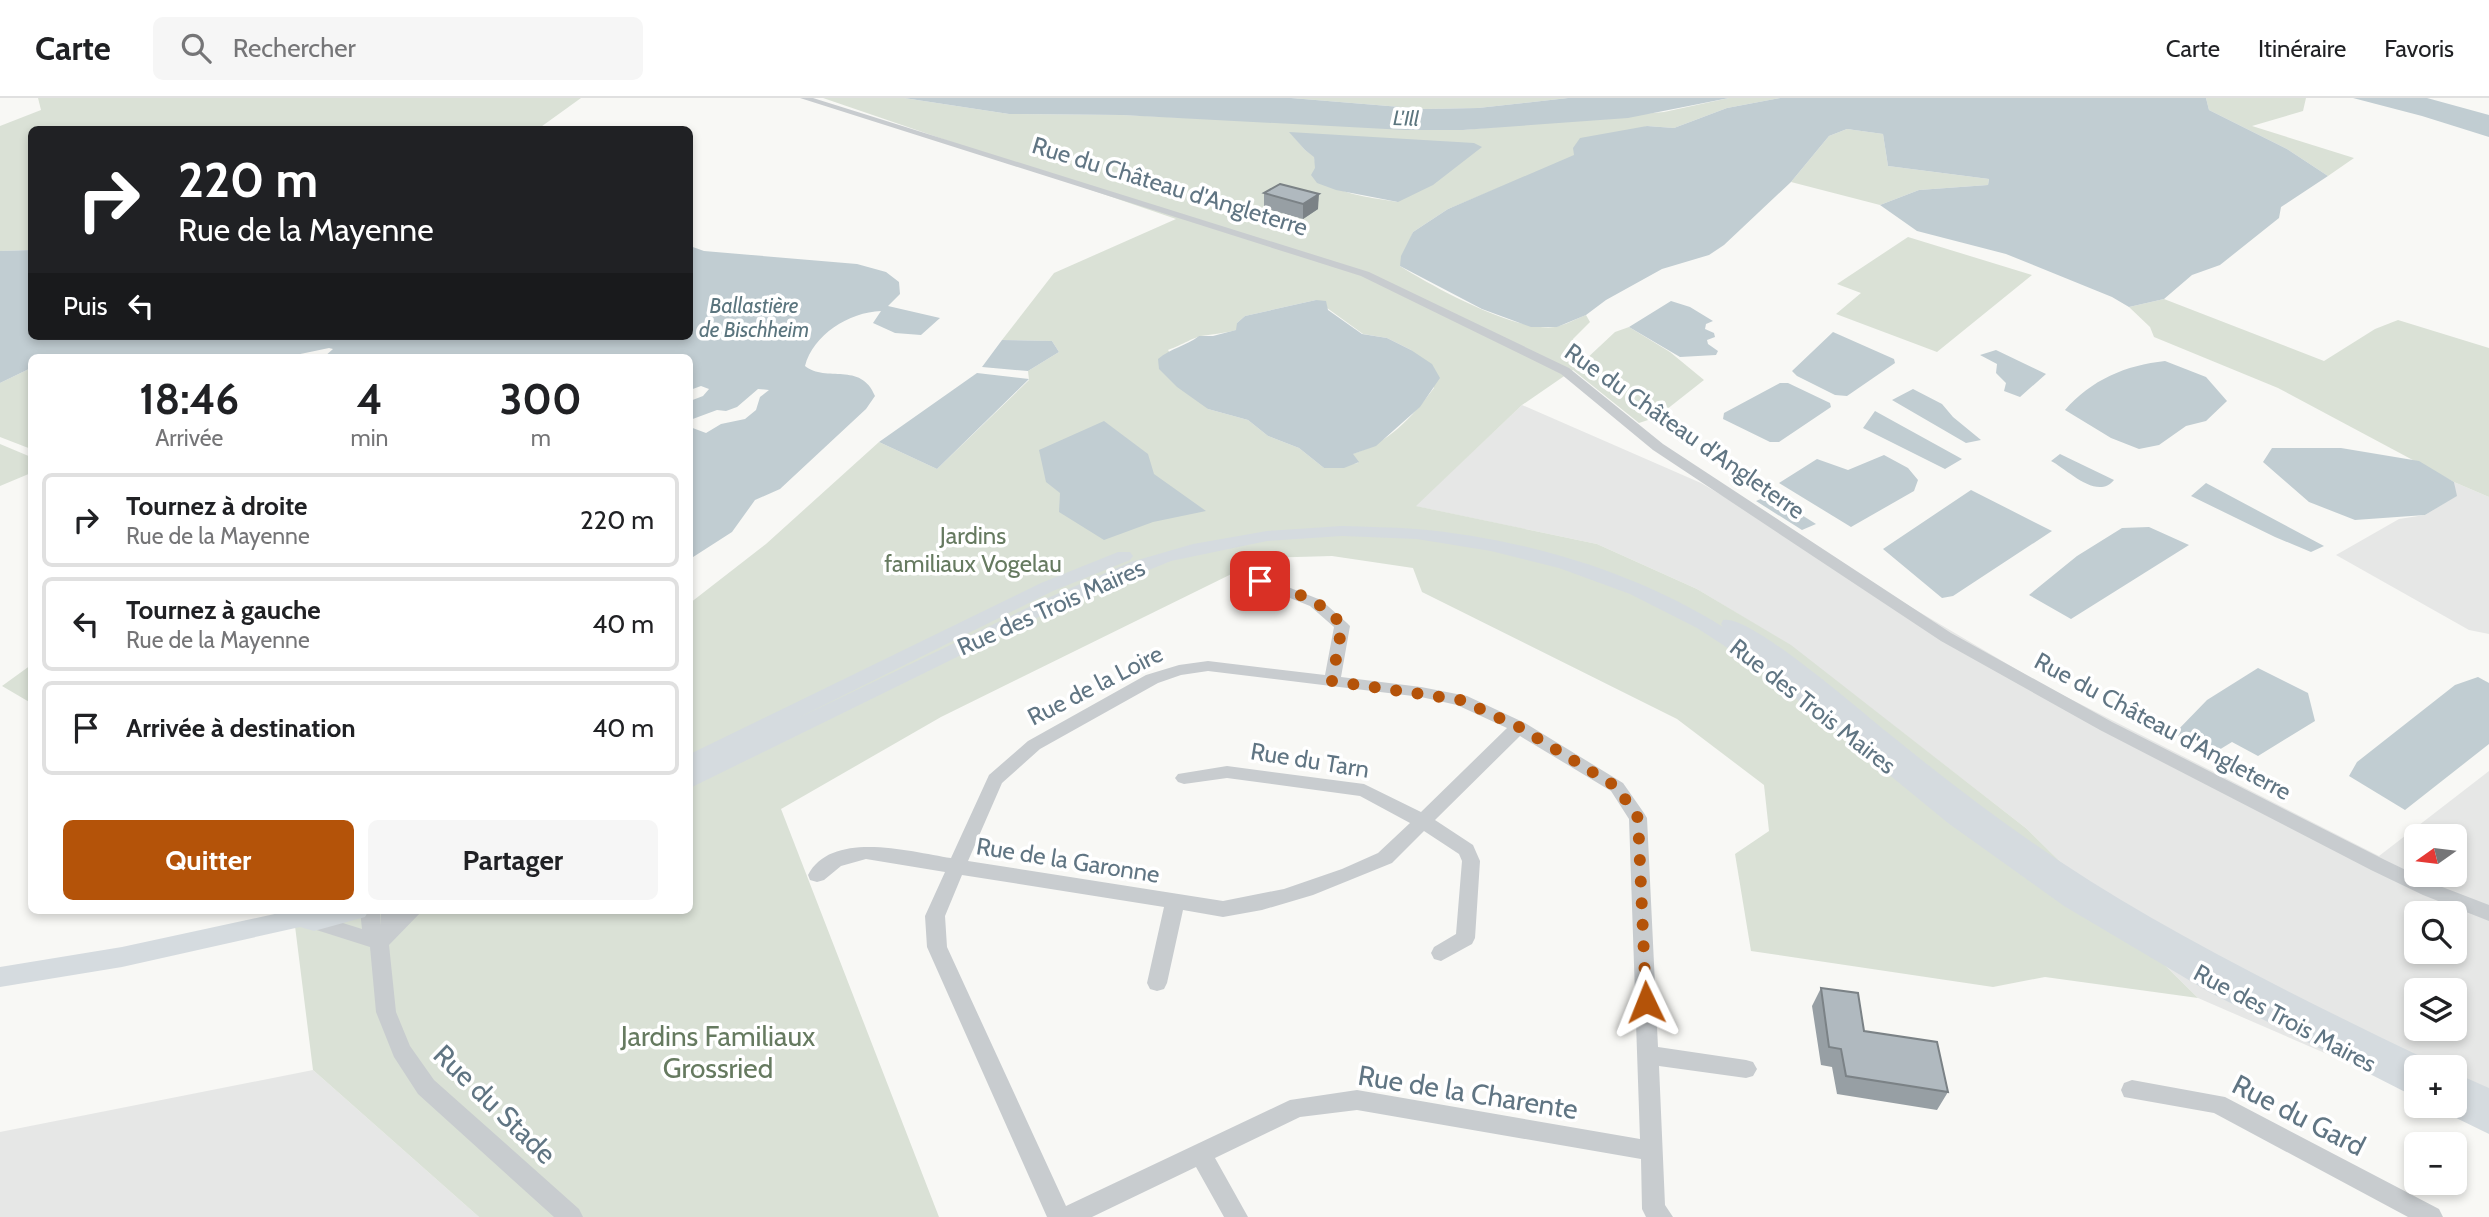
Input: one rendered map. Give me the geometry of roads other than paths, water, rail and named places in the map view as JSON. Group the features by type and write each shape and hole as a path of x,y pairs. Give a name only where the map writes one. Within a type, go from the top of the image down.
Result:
{"main road":[{"name":"Rue des Trois Maires","path":"693,762 1047,587 1144,550 1219,532 1326,521 1448,527 1501,536 1551,548 1661,587 1724,620 1787,661 1946,792 2085,888 2140,923 2277,999 2404,1061"},
{"name":"Rue des Trois Maires","path":"693,779 1080,589 1160,558 1231,541 1317,532 1406,533 1455,539 1509,549 1596,574 1651,596 1714,629 1768,665 1932,800 2027,870 2131,936 2265,1012 2404,1080"},
{"path":"0,977 122,957 329,914"},
{"path":"2467,1091 2489,1101"},
{"path":"2467,1111 2489,1122"}],"street":[{"name":"Rue du Château d'Angleterre","path":"804,98 1365,274 1565,372 1658,447 1946,637 2106,726 2365,859 2430,890 2489,913"},
{"path":"1260,581 1300,594 1334,614 1342,626 1332,681"},
{"name":"Rue de la Loire","path":"1059,1217 937,947 935,916 954,867 995,779 1034,745 1152,679 1179,670 1208,666 1461,700 1519,727 1617,787 1638,818 1654,1209 1661,1217"},
{"name":"Rue de la Garonne","path":"817,875 835,860 866,852 1223,909 1250,906 1365,868 1385,858 1519,727"},
{"name":"Rue du Tarn","path":"1184,778 1227,772 1364,790 1422,821 1467,850 1471,861 1465,938 1441,953"},
{"name":"Rue de la Garonne","path":"1157,983 1175,901"},
{"path":"372,914 381,939"},
{"path":"381,939 390,914"},
{"path":"381,939 409,914"},
{"path":"308,917 381,939"},
{"name":"Rue du Stade","path":"381,939 386,1012 401,1051 426,1087 571,1217"},
{"path":"1648,1055 1746,1069"},
{"name":"Rue du Gard","path":"2132,1090 2217,1104 2431,1217"},
{"name":"Rue de la Charente","path":"1067,1217 1298,1107 1357,1100 1652,1151"},
{"path":"1201,1154 1236,1217"}],"water":[{"name":"L'Ill","path":"904,98 1291,98 1425,109 1478,108 1568,98 1729,98 1628,118 1463,130 1405,130 1121,115 1009,114"},
{"path":"1780,98 2206,98 2209,110 2287,149 2328,176 2281,207 2279,218 2220,265 2192,275 2164,299 2129,307 2112,297 2006,254 1917,231 1880,205 1919,190 1988,185 1989,179 1888,166 1883,134 1847,129 1829,136 1791,182 1724,245 1709,255 1662,269 1606,300 1586,315 1557,327 1531,327 1482,309 1400,266 1401,256 1413,232 1448,209 1574,155 1573,148 1580,138 1647,126 1674,128 1727,108"},
{"path":"2353,98 2427,98 2489,115 2489,137 2422,116"},
{"path":"1289,132 1474,143 1482,147 1433,185 1398,202 1336,190 1317,183 1311,175 1315,168 1314,157"},
{"name":"Ballastière de Bischheim","path":"693,247 704,251 857,264 886,272 899,282 900,294 888,306 940,318 921,335 895,333 873,323 881,311 869,312 845,321 824,335 809,355 805,366 813,371 861,379 869,385 875,396 866,409 780,489 755,500 732,532 693,557 693,428 706,433 721,424 745,419 756,410 760,397 769,390 758,389 737,407 726,411 717,410 693,419 693,400 703,396 709,389 701,386 693,389 693,354 327,354 333,349 329,348 300,354 28,354 28,369 0,383 0,251 28,250 28,340 693,340"},
{"path":"1316,300 1326,301 1328,310 1362,334 1387,338 1411,350 1432,364 1440,378 1420,407 1376,446 1353,454 1359,462 1344,468 1324,468 1299,448 1268,436 1248,420 1208,409 1177,387 1159,369 1158,359 1199,336 1213,336 1236,330 1237,323 1245,316"},
{"path":"1671,301 1690,307 1713,321 1706,324 1705,329 1714,333 1715,337 1707,340 1708,344 1718,351 1716,355 1680,357 1629,327"},
{"path":"1833,332 1894,359 1895,363 1847,396 1835,395 1797,376 1792,371"},
{"path":"1002,340 1052,341 1059,352 1028,371 982,367"},
{"path":"1996,350 2046,374 2020,397 2004,391 2006,383 1996,373 1997,364 1980,355"},
{"path":"2165,361 2206,377 2227,401 2206,421 2186,426 2159,445 2139,449 2111,438 2065,410 2086,390 2110,376 2137,366"},
{"path":"977,373 1029,379 937,469 879,442"},
{"path":"1780,383 1788,383 1830,403 1831,407 1779,442 1770,442 1723,419 1724,413"},
{"path":"1913,389 1942,404 1981,440 1966,443 1892,400"},
{"path":"1875,411 1962,459 1945,469 1863,428"},
{"path":"1104,421 1148,454 1154,474 1206,511 1153,522 1104,540 1059,512 1060,493 1046,482 1039,450"},
{"path":"2272,448 2341,448 2419,461 2454,482 2457,496 2425,515 2355,520 2309,502 2263,462"},
{"path":"2060,454 2114,480 2107,486 2099,487 2082,481 2051,461"},
{"path":"1884,455 1908,468 1918,480 1914,491 1851,527 1779,483 1817,459 1848,470"},
{"path":"2206,483 2324,546 2311,552 2191,496"},
{"path":"1971,490 2052,531 1953,596 1942,598 1883,549"},
{"path":"1770,495 1816,524 1802,530 1756,501"},
{"path":"2149,527 2189,545 2071,619 2029,595 2077,556 2122,528"},
{"path":"2258,668 2308,693 2315,721 2258,756 2232,742 2214,753 2174,734 2207,700"},
{"path":"2478,677 2489,683 2489,744 2405,810 2349,776 2357,762 2455,685"}],"park label":[{"name":"Jardins familiaux Vogelau","path":"973,549"},
{"name":"Jardins Familiaux Grossried","path":"718,1052"}]}
